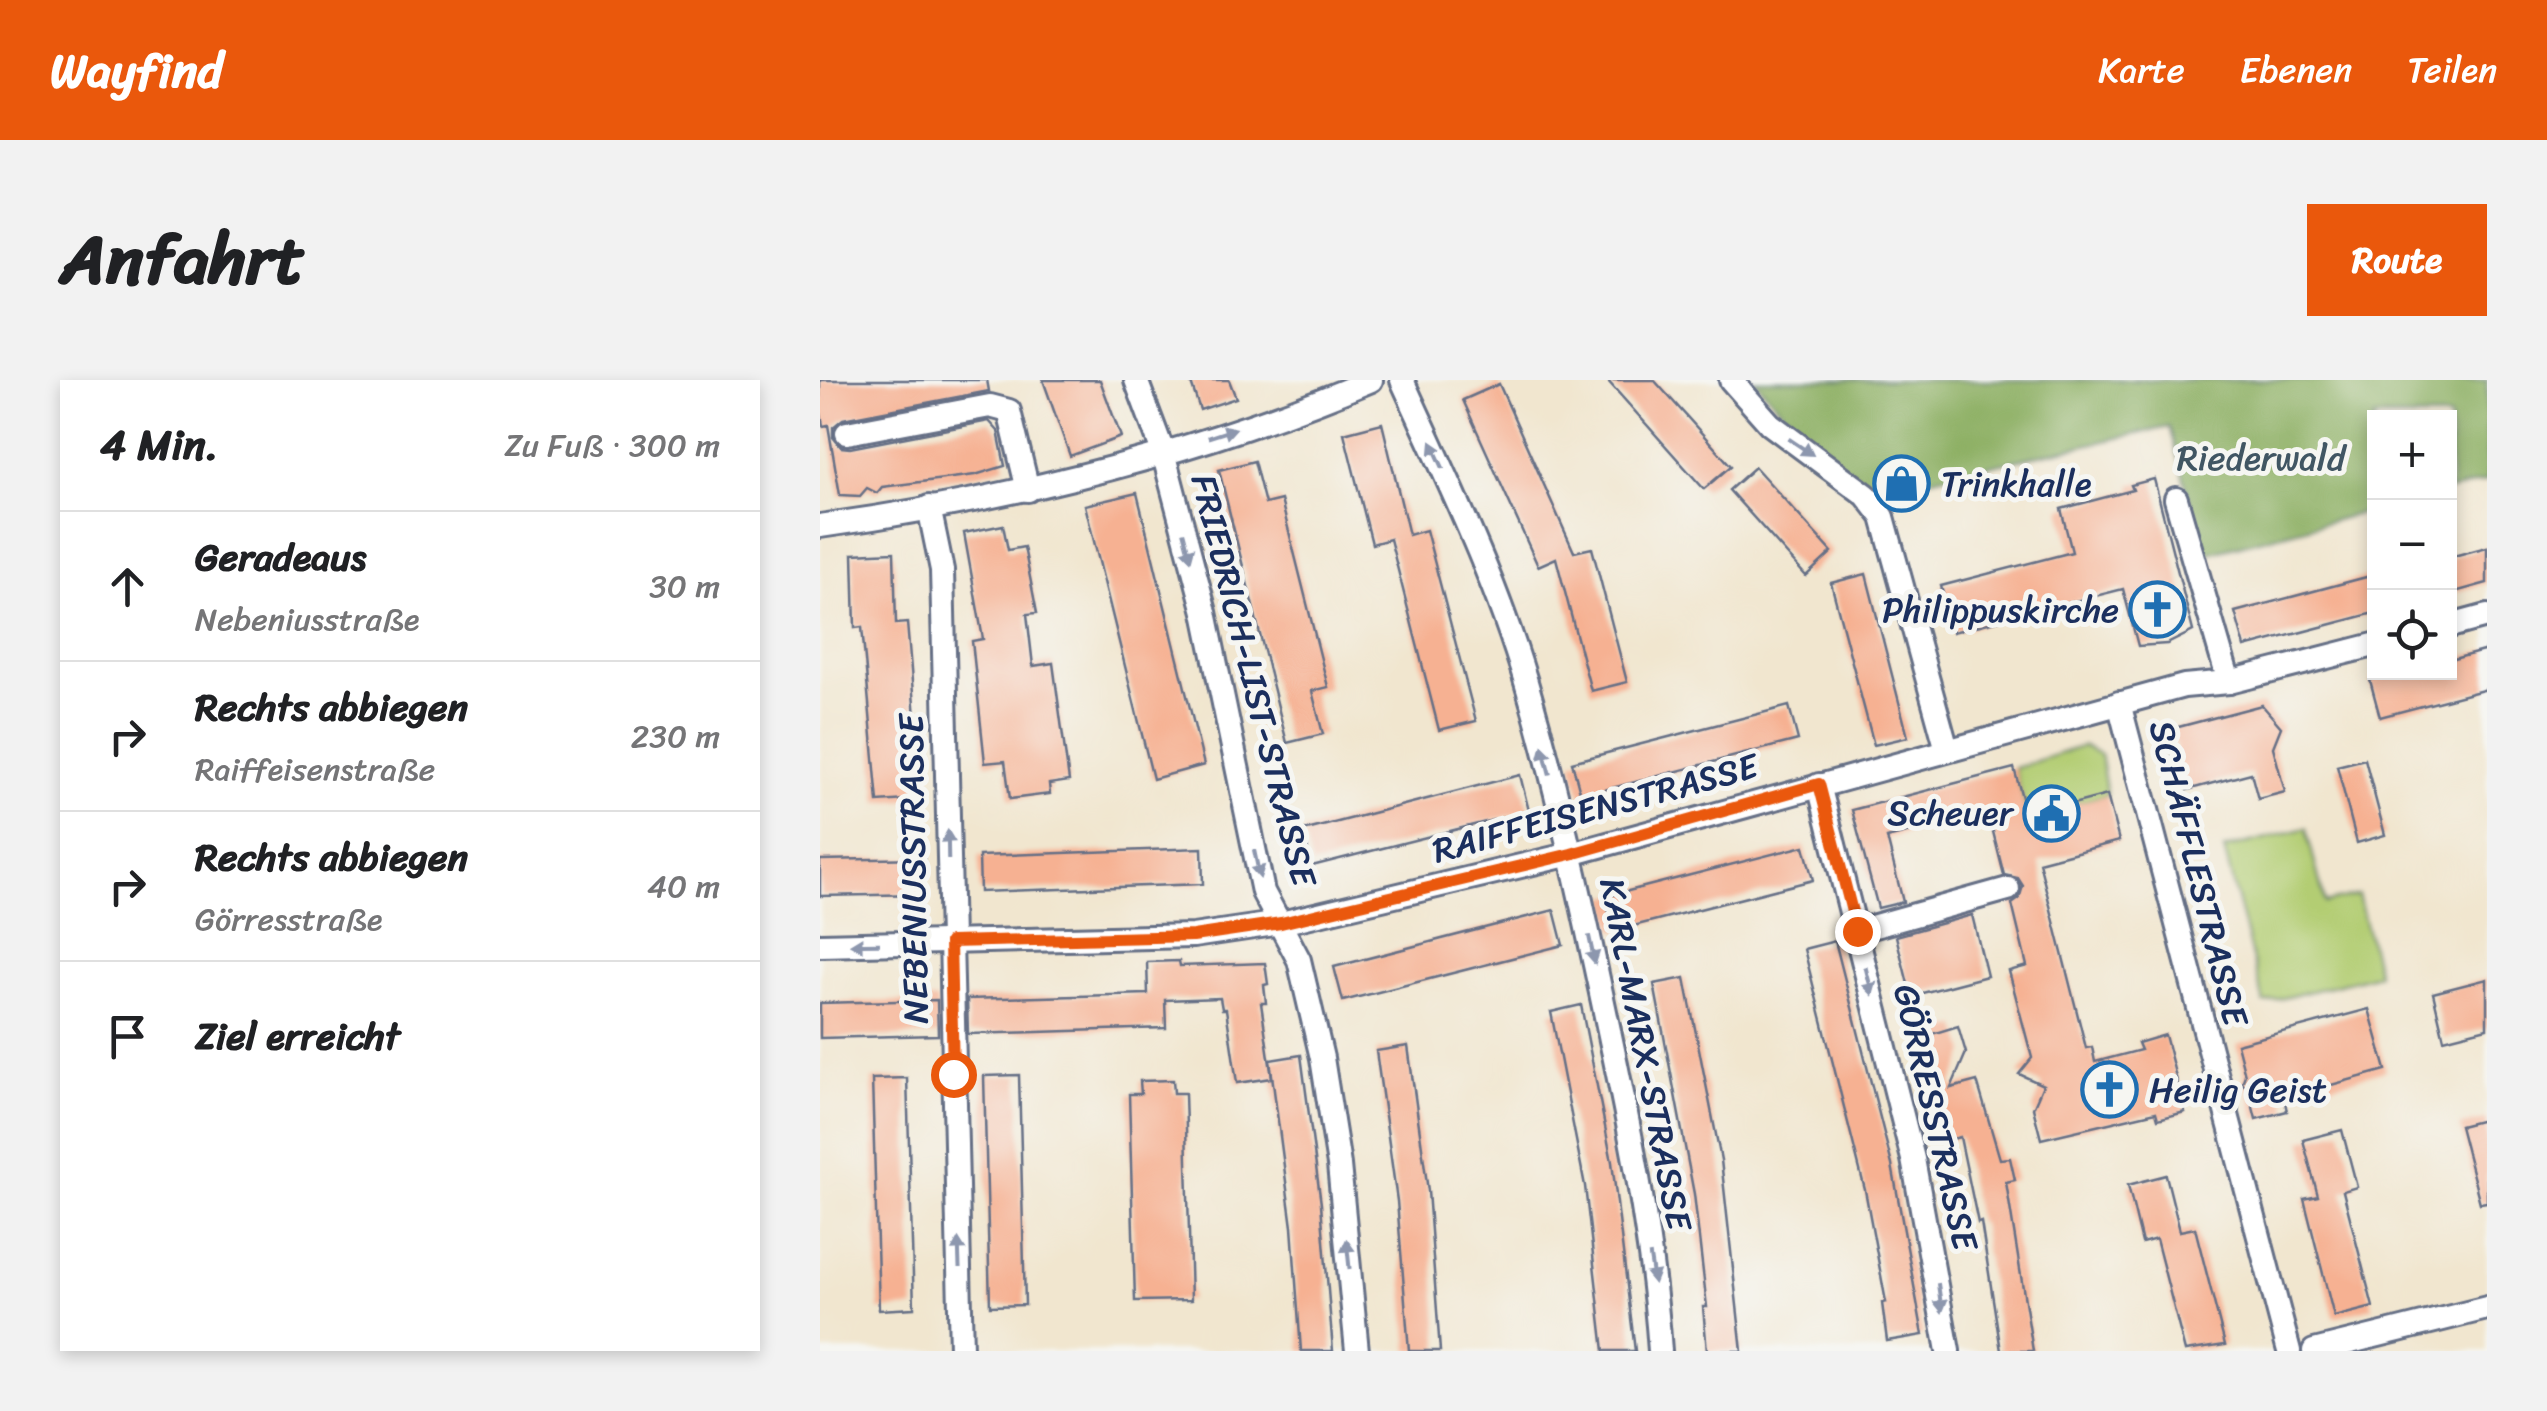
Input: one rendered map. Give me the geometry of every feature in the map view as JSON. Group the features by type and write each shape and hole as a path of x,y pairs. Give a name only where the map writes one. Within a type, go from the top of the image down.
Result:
{"street":[{"name":"FRIEDRICH-LIST-STRASSE","path":"1136,380 1163,452 1205,612 1263,892 1299,960 1322,1058 1357,1351"},
{"path":"820,526 1028,490 1163,452 1371,380"},
{"name":"KARL-MARX-STRASSE","path":"1402,380 1476,540 1526,681 1571,854 1628,1118 1656,1294 1660,1351"},
{"path":"1731,380 1770,424 1866,495 1883,517 1946,750"},
{"path":"848,433 990,406 1009,411 1028,490"},
{"path":"2176,499 2228,682"},
{"name":"NEBENIUSSTRASSE","path":"929,508 942,570 961,1350"},
{"path":"2457,624 2487,616"},
{"name":"RAIFFEISENSTRASSE","path":"820,945 1193,936 1281,923 1571,854 2184,686 2228,682 2367,646"},
{"name":"SCHÄFFLESTRASSE","path":"2119,703 2289,1351"},
{"name":"GÖRRESSTRASSE","path":"1819,784 1913,1159 1948,1351"},
{"path":"1857,931 2008,889"},
{"path":"2314,1351 2487,1308"}],"green space":[{"name":"Riederwald","path":"1754,380 2487,380 2487,481 2457,489 2457,410 2367,410 2367,512 2205,554 2169,427 1859,494"},
{"path":"2083,746 2100,754 2107,795 2027,816 2014,768"},
{"path":"2306,828 2325,903 2358,895 2378,974 2264,1003 2224,849"}],"building":[{"path":"820,380 987,380 989,391 843,419 833,427 833,437 841,447 850,448 989,421 998,431 1005,466 975,475 882,487 877,493 867,488 860,496 840,495 828,425 823,426"},
{"path":"1043,380 1100,380 1121,437 1070,456"},
{"path":"1190,380 1229,380 1236,398 1200,410"},
{"path":"1607,380 1654,380 1731,466 1704,489"},
{"path":"1499,384 1574,552 1592,548 1627,682 1591,691 1556,558 1538,566 1463,400"},
{"path":"1382,423 1409,535 1426,530 1476,721 1439,730 1390,539 1372,544 1344,433"},
{"path":"1254,461 1265,504 1281,500 1328,687 1312,691 1323,734 1287,743 1219,470"},
{"path":"1755,467 1832,552 1806,576 1729,490"},
{"path":"2154,479 2193,631 2167,644 2138,646 2123,589 1953,632 1941,586 2072,552 2061,509 2133,490 2131,485"},
{"path":"1137,493 1204,765 1153,779 1085,505"},
{"path":"1003,525 1008,550 1024,547 1037,613 1027,614 1033,666 1053,663 1069,781 1049,784 1050,794 1010,799 1005,761 985,763 972,641 983,639 964,533"},
{"path":"2487,547 2487,583 2457,591 2457,555"},
{"path":"894,552 896,624 907,623 922,799 878,802 862,627 855,628 853,554"},
{"path":"1866,574 1908,737 1874,745 1831,583"},
{"path":"2367,577 2367,615 2245,647 2235,612"},
{"path":"2487,650 2487,689 2380,717 2370,680 2457,680 2457,658"},
{"path":"2262,705 2281,727 2273,747 2285,792 2258,799 2251,773 2187,790 2181,769 2170,762 2176,748 2171,729"},
{"path":"1789,706 1798,740 1581,796 1572,762"},
{"path":"2365,759 2385,835 2357,843 2337,766"},
{"path":"2014,768 2027,816 2107,795 2119,841 2039,862 2086,1048 2092,1047 2095,1062 2141,1050 2138,1043 2165,1035 2185,1112 2158,1119 2156,1112 2041,1139 2033,1108 2043,1085 2019,1074 2032,1058 2009,971 2027,966 2012,904 2019,899 2023,886 2018,878 2004,875 1988,812 1887,838 1903,902 1878,908 1852,810"},
{"path":"1520,775 1529,811 1312,866 1303,831"},
{"path":"1804,846 1813,880 1614,931 1605,897"},
{"path":"1202,848 1203,884 980,892 979,856"},
{"path":"924,858 924,894 820,896 820,860"},
{"path":"1554,910 1563,945 1343,1001 1334,967"},
{"path":"1972,915 1987,976 1911,996 1896,936"},
{"path":"1835,941 1892,1165 1923,1335 1887,1341 1882,1303 1886,1302 1865,1190 1804,949"},
{"path":"1179,961 1180,966 1265,963 1268,984 1264,985 1266,1003 1261,1003 1272,1078 1237,1083 1226,1009 1222,1009 1220,998 1165,1000 1166,1028 968,1034 967,999 1148,994 1147,962"},
{"path":"1685,978 1721,1160 1742,1351 1707,1351 1703,1307 1707,1307 1694,1194 1654,984"},
{"path":"2487,979 2487,1028 2444,1039 2433,993"},
{"path":"937,1000 938,1035 820,1038 820,1003"},
{"path":"1581,1005 1612,1162 1635,1351 1604,1351 1585,1186 1551,1012"},
{"path":"2369,1009 2386,1070 2284,1098 2287,1111 2256,1119 2248,1088 2242,1083 2245,1075 2237,1044"},
{"path":"1958,1026 1966,1053 1951,1088 1977,1081 2000,1159 2010,1158 2015,1180 2006,1182 2033,1351 2001,1351 1981,1222 1978,1223 1960,1137 1948,1140 1922,1037"},
{"path":"1408,1046 1428,1191 1440,1351 1409,1351 1397,1201 1376,1051"},
{"path":"1301,1055 1321,1204 1333,1351 1301,1351 1292,1227 1270,1060"},
{"path":"1019,1075 1025,1305 990,1306 984,1076"},
{"path":"907,1078 914,1308 879,1310 872,1079"},
{"path":"1173,1080 1174,1093 1185,1093 1191,1300 1135,1301 1129,1094 1141,1094 1140,1081"},
{"path":"2487,1119 2487,1202 2480,1203 2460,1126"},
{"path":"2342,1130 2357,1187 2343,1191 2373,1307 2334,1317 2304,1199 2318,1196 2303,1140"},
{"path":"2166,1175 2180,1231 2195,1228 2225,1345 2185,1351 2156,1239 2142,1243 2128,1185"}],"place":[{"name":"Trinkhalle","path":"1902,484"},
{"name":"Philippuskirche","path":"2158,610"},
{"name":"Scheuer","path":"2052,813"},
{"name":"Heilig Geist","path":"2110,1090"}],"route":[{"path":"953,1074 950,942 1193,936 1281,923 1571,854 1819,784 1857,931"}]}
